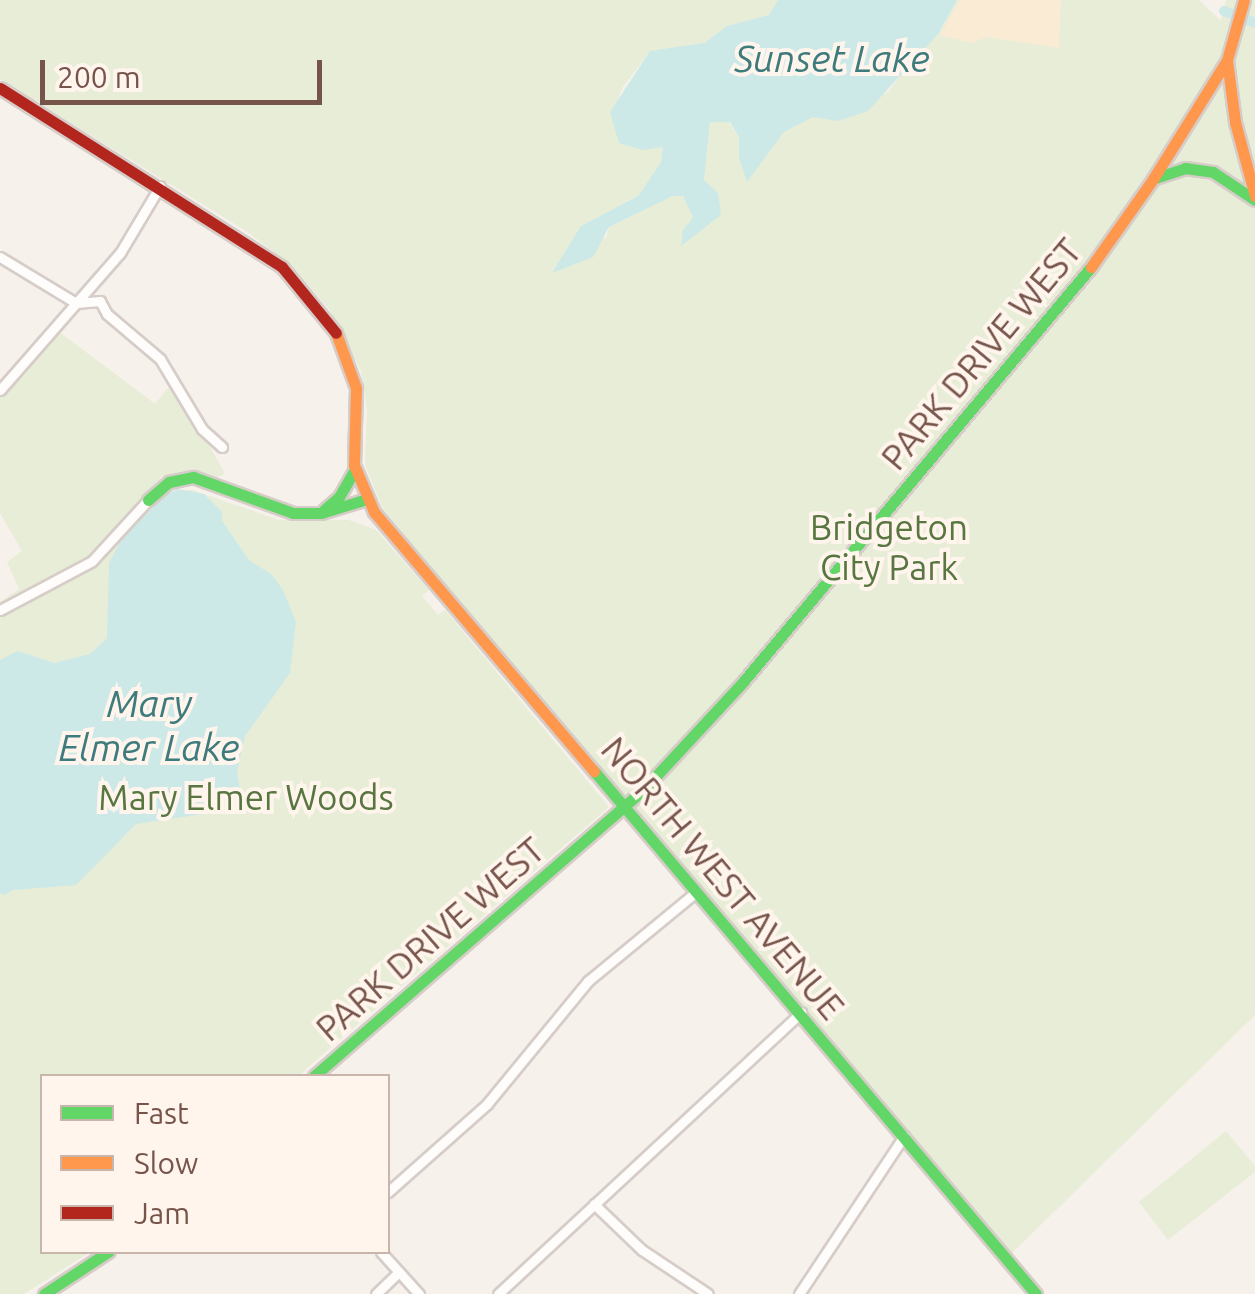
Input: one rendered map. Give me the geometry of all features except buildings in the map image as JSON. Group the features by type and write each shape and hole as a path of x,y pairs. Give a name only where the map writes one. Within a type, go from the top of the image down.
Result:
{"street":[{"name":"PARK DRIVE WEST","path":"316,1074 625,806 693,739 1086,274 1153,179 1226,60 1243,2"},
{"path":"1226,60 1235,122 1255,198"},
{"path":"0,88 160,186 282,267 334,326 347,351 356,388 355,470 339,497 320,513"},
{"path":"1153,179 1177,169 1214,172 1255,198"},
{"path":"0,390 120,253 160,186"},
{"path":"0,256 76,303 100,301 107,314 152,350 202,430 222,446"},
{"name":"NORTH WEST AVENUE","path":"355,470 367,499 406,552 1036,1294"},
{"path":"0,610 92,561 169,482 193,477 269,508 320,513 367,499"},
{"path":"390,1190 487,1104 581,988 697,891"},
{"path":"498,1294 800,1012"},
{"path":"800,1294 904,1136"},
{"path":"594,1204 642,1250 708,1294"},
{"path":"44,1294 105,1254"},
{"path":"383,1254 420,1294"},
{"path":"376,1294 399,1272"}],"green space":[{"name":"Bridgeton City Park","path":"0,0 778,0 770,15 727,26 704,43 650,52 622,88 618,100 663,146 661,162 638,196 581,226 606,239 609,227 673,196 683,196 693,218 712,223 704,180 710,122 729,122 739,137 739,158 747,181 784,132 813,116 838,121 889,91 914,57 938,34 957,0 1199,0 1221,21 1226,0 1255,0 1255,1015 1007,1258 527,688 382,507 365,465 367,409 361,371 329,309 288,262 246,231 0,79"},
{"name":"Mary Elmer Woods","path":"54,328 155,404 174,381 225,474 214,478 190,471 162,476 152,487 146,518 179,491 192,490 279,520 349,520 376,530 429,590 422,596 438,615 445,610 609,807 300,1074 40,1074 40,1254 87,1254 24,1294 0,1294 0,602 19,589 7,562 22,551 0,513 0,389"},
{"path":"1226,1131 1255,1166 1255,1172 1168,1240 1139,1202"}],"sand":[{"path":"960,0 1061,0 1059,48 987,37 972,43 940,35"}],"water":[{"name":"Sunset Lake","path":"778,0 957,0 938,34 868,111 838,121 813,117 784,132 747,182 739,158 739,137 730,122 710,122 704,180 718,193 721,215 681,246 683,230 693,218 683,196 673,196 609,227 593,257 552,273 581,226 638,196 661,162 663,147 643,150 619,143 610,112 650,51 704,43 727,26 769,15"},
{"name":"Mary Elmer Lake","path":"178,489 204,494 222,512 222,521 249,560 271,574 283,590 296,622 290,673 245,736 237,772 241,795 223,811 136,824 76,885 13,890 4,895 0,893 0,660 18,651 54,663 90,654 107,638 109,563 120,542 163,496"}],"waterway":[{"path":"1224,11 1255,23"}],"traffic: fast":[{"path":"1155,178 1185,168 1213,172 1255,200"},
{"path":"316,1074 644,789 742,683 1091,267"},
{"path":"324,510 339,497 355,469"},
{"path":"148,500 169,482 193,477 293,513 321,513 367,499"},
{"path":"594,771 1036,1294"},
{"path":"44,1294 105,1254"}],"traffic: slow":[{"path":"1091,267 1153,179 1227,60 1244,0"},
{"path":"1227,60 1235,122 1255,196"},
{"path":"336,333 356,388 354,465 374,512 594,771"}],"traffic: jam":[{"path":"0,88 282,267 336,333"}]}
